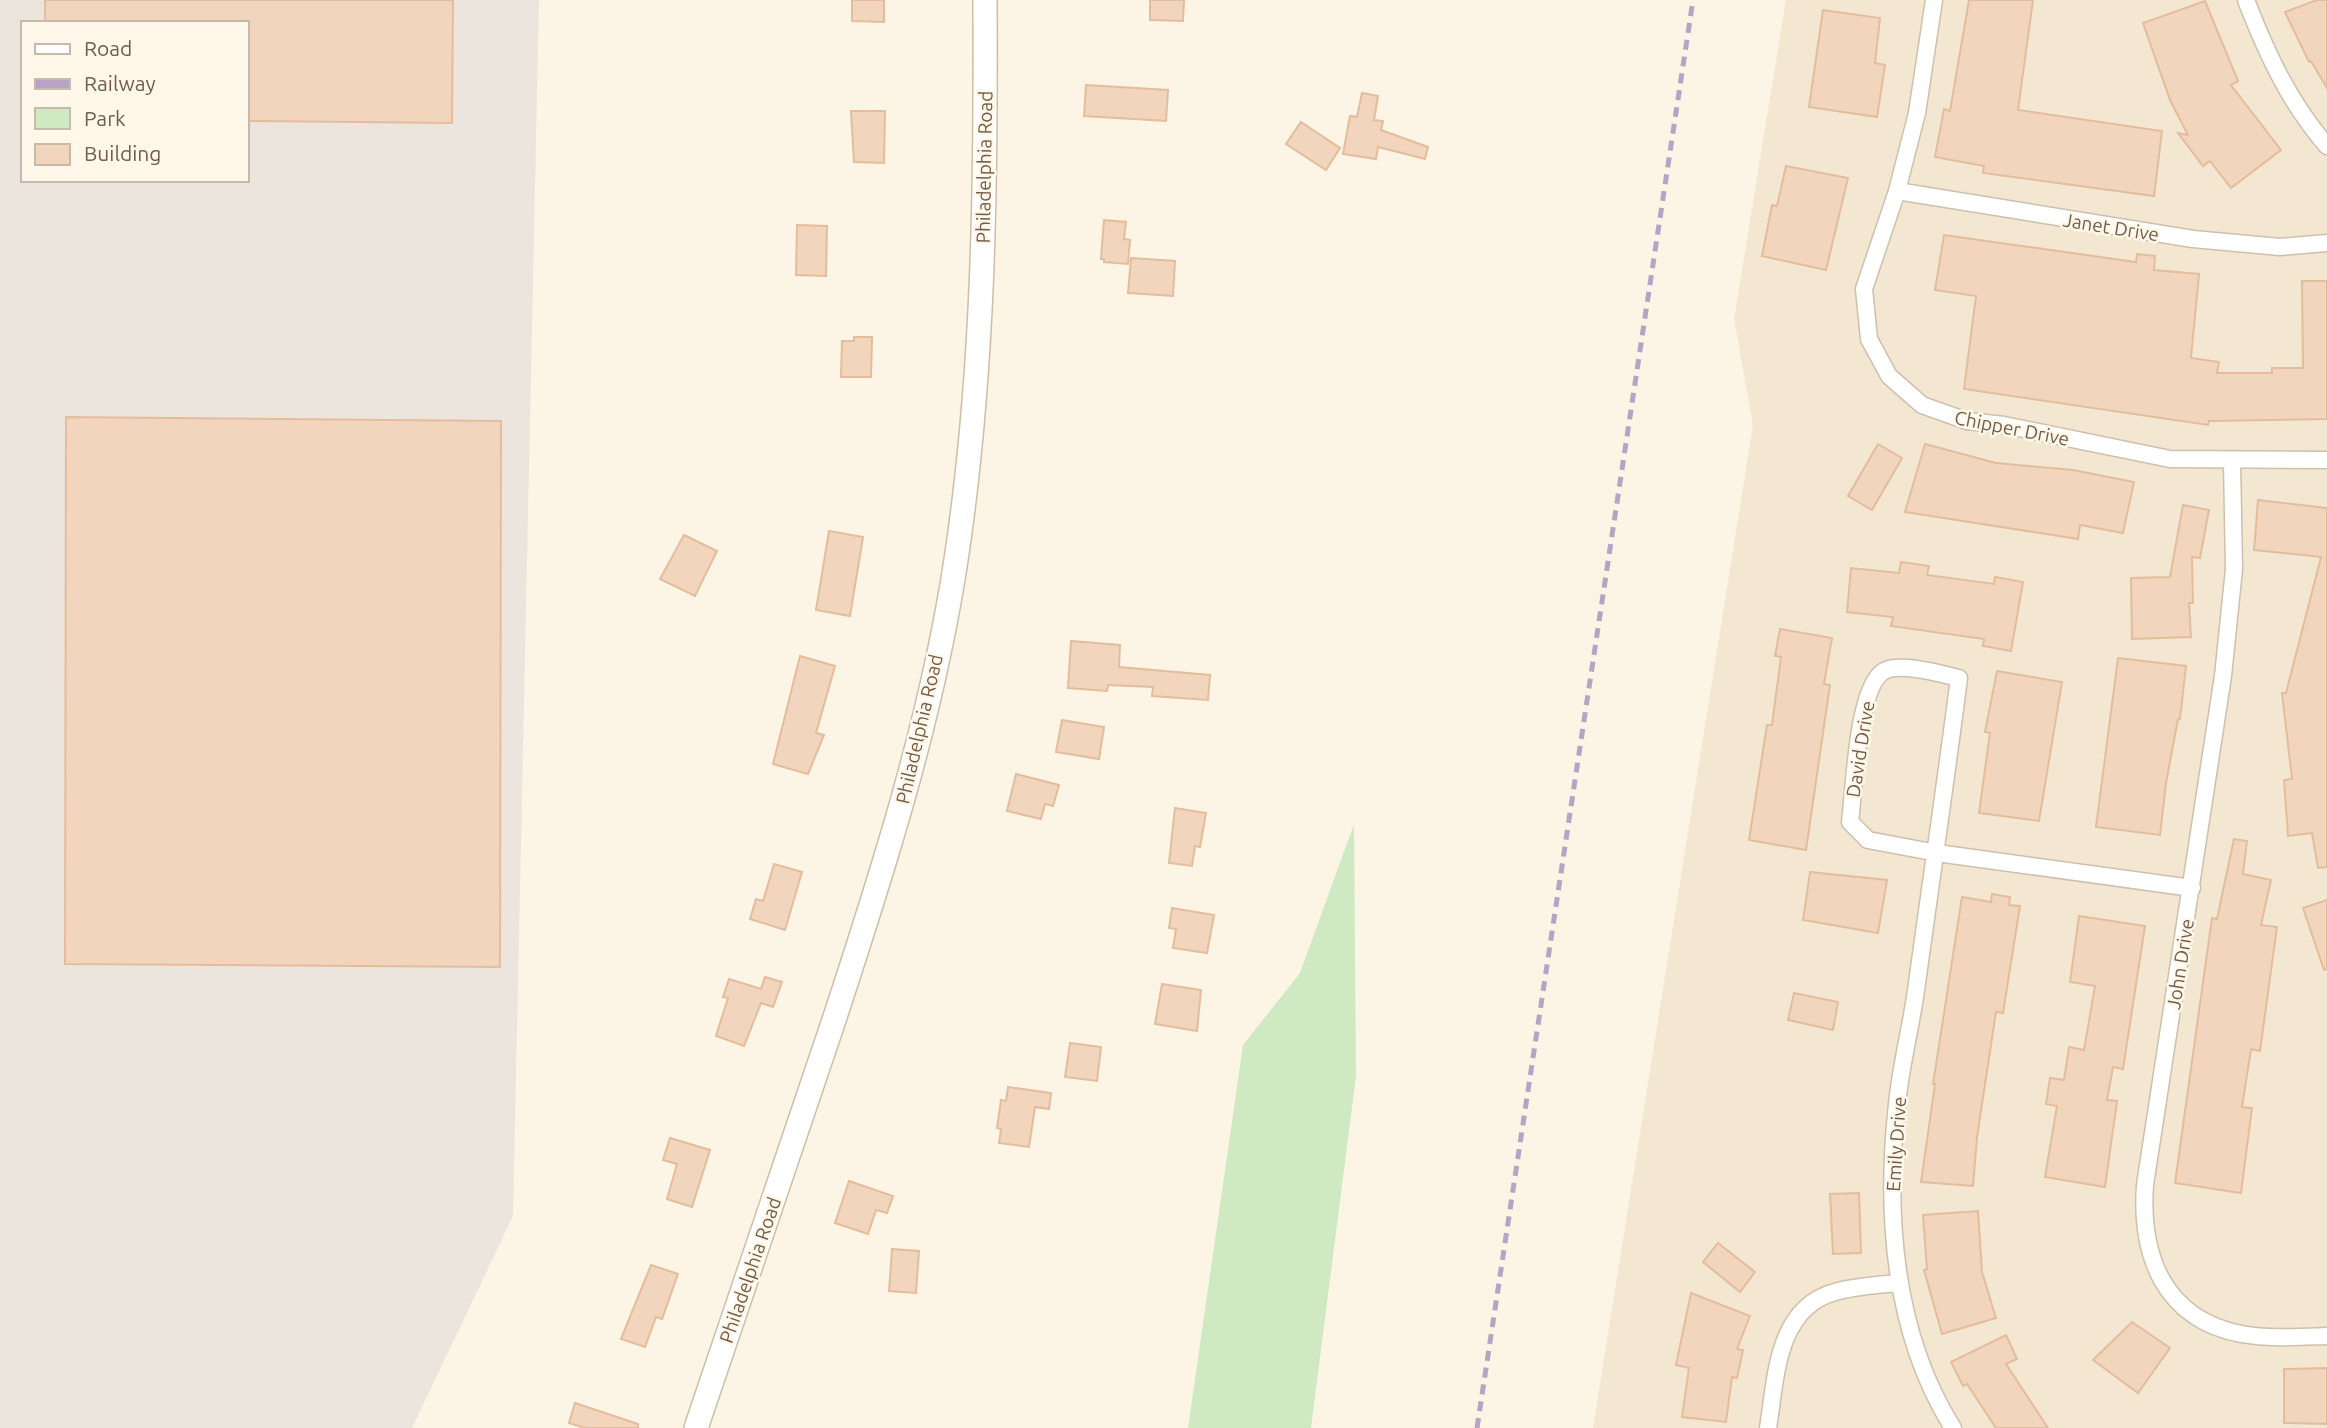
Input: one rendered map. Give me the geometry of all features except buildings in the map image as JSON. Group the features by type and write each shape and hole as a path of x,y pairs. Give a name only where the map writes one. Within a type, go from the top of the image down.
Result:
{"main road":[{"name":"Philadelphia Road","path":"696,1428 872,906 914,756 949,598 956,561 979,352 986,106 985,0"}],"street":[{"name":"Chipper Drive","path":"1934,0 1917,113 1897,191 1864,289 1869,338 1889,376 1906,394 1922,405 1967,421 2004,425 2170,459 2327,460"},
{"path":"2246,0 2269,60 2296,105 2327,146"},
{"name":"Janet Drive","path":"1897,191 2193,239 2280,247 2327,243"},
{"name":"John Drive","path":"2232,461 2234,569 2223,676 2145,1185 2143,1217 2151,1260 2159,1279 2206,1323 2259,1336 2327,1336"},
{"name":"David Drive","path":"1937,853 1959,678 1896,668 1884,671 1870,691 1850,822 1868,840 1937,853 2192,888"},
{"name":"Emily Drive","path":"1937,853 1894,1139 1890,1189 1899,1283 1919,1355 1953,1428"},
{"path":"1768,1428 1784,1340 1802,1311 1815,1300 1835,1292 1899,1283"}],"shaded area":[{"path":"0,0 539,0 513,1216 412,1428 0,1428"},
{"path":"1786,0 2327,0 2327,1428 1593,1428 1753,425 1734,319"}],"green space":[{"path":"1354,824 1356,1076 1311,1428 1188,1428 1243,1045 1300,973"}],"railway":[{"path":"1477,1428 1693,0"}]}
